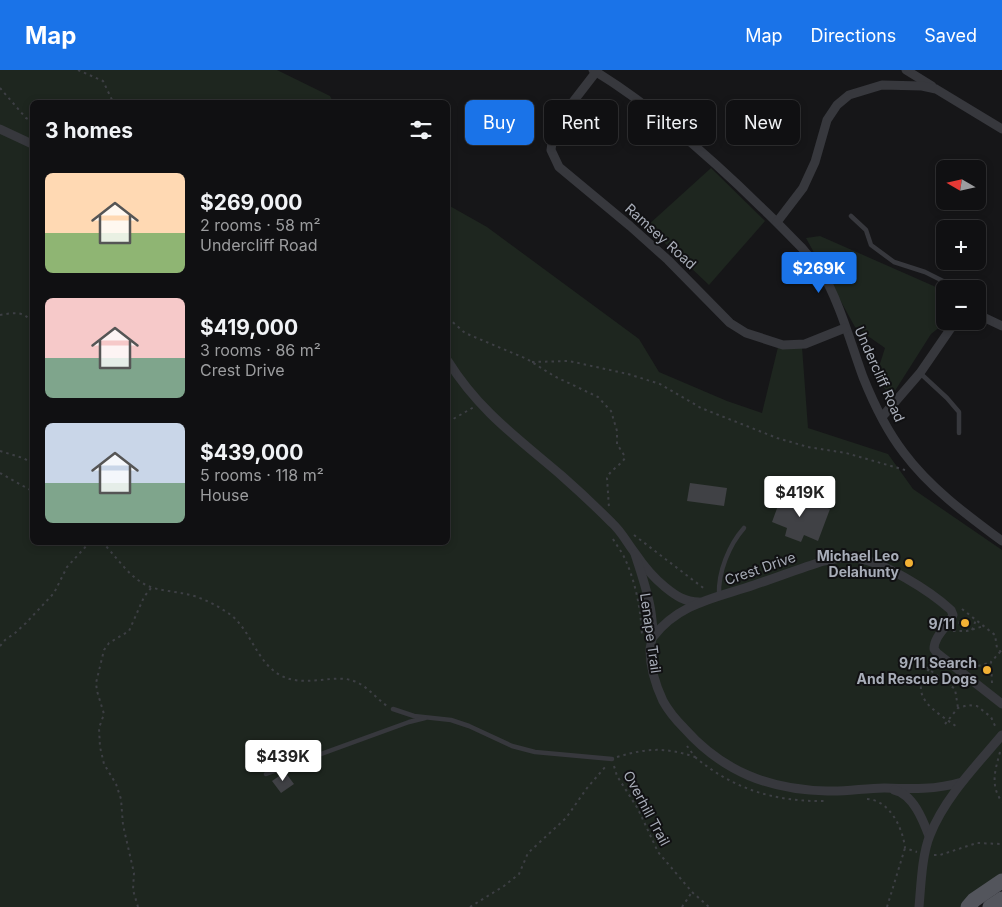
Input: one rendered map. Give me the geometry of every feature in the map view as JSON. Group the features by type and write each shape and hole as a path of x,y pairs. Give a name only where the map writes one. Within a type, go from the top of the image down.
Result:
{"main road":[{"path":"968,907 974,900 1002,881"},
{"path":"990,907 1002,899"}],"street":[{"path":"906,70 1002,129"},
{"name":"Undercliff Road","path":"594,71 615,84 692,144 734,180 777,222 821,271 864,379 882,417 903,452 922,475 976,522 1002,541"},
{"name":"Ramsey Road","path":"594,71 559,120 551,150 559,167 643,237 730,323 746,333 783,345 805,344 845,328"},
{"path":"777,222 803,188 815,162 828,120 837,105 848,95 882,85 922,86 936,89"},
{"path":"0,128 30,143"},
{"path":"986,319 1002,326"},
{"path":"882,417 920,374 950,330"},
{"path":"450,364 462,384 480,404 611,522 635,554 663,585 676,596 691,602 699,602"},
{"path":"635,554 651,611 653,637 650,649 651,661 656,682 664,701 678,722 700,746 727,765 758,780 774,785 826,792 938,788 962,782"},
{"name":"Crest Drive","path":"653,637 662,624 699,602 824,561 841,557 864,559 912,582 951,610 953,615 950,622 936,639 934,649 937,654 1002,704"},
{"path":"919,907 929,836 962,782 1002,735"},
{"path":"891,789 898,790 913,804 929,836"}],"lane":[{"path":"851,216 866,230 871,245 894,262 925,272 941,280"},
{"path":"920,374 947,398 958,412 959,433"},
{"path":"719,596 719,586 730,550 744,528"},
{"path":"393,709 414,716 451,720 469,726 512,746 535,752 612,759"},
{"path":"266,774 409,722 429,717"}],"path":[{"path":"78,70 103,81 112,100"},
{"path":"0,88 26,118 30,120"},
{"path":"0,315 19,313 30,320"},
{"name":"Lenape Trail","path":"450,320 465,333 532,362 554,376 598,397 611,411 618,431 617,444 625,458 620,465 608,474 607,478 611,522 610,535 625,560 636,592 641,620 642,642"},
{"path":"532,362 569,361 628,374 660,384 701,408 777,438 808,447 846,453 922,475"},
{"path":"450,421 480,404"},
{"path":"0,451 30,462"},
{"path":"0,473 30,490"},
{"path":"633,534 708,592"},
{"path":"0,646 5,640 16,633 54,593 67,567 87,545"},
{"path":"105,545 129,573 144,584 193,595 232,616 248,634 260,656 282,676 309,680 346,679 362,684 379,700 393,709"},
{"path":"138,907 133,890 134,874 123,825 121,799 116,784 104,764 100,747 99,728 104,714 96,683 104,650 109,643 128,631 144,597 152,587"},
{"path":"956,605 995,635 995,642 1001,652 991,662 980,667 967,668"},
{"path":"962,626 964,628 968,626 967,620 970,616"},
{"path":"962,626 959,623 960,620 963,618 967,620"},
{"path":"972,630 976,620"},
{"path":"958,631 962,626"},
{"path":"950,631 972,630 984,626"},
{"path":"991,662 992,687"},
{"path":"957,727 927,705 922,698 921,683 927,668 955,690 958,708"},
{"path":"945,724 958,708 968,705 977,706 991,717 994,725 1002,735"},
{"path":"684,741 695,757"},
{"path":"470,907 504,886 519,874 528,853 566,818 587,788 612,759 630,753 654,748 669,749 695,757 726,779 754,792 805,801 826,801"},
{"path":"1000,751 993,777 997,793 1002,802"},
{"name":"Overhill Trail","path":"612,759 617,776 638,809 658,852 692,892 709,907"},
{"path":"865,799 872,799 881,804 902,830 905,848 887,907"},
{"path":"905,848 925,855 940,855 977,844 1002,844"},
{"path":"682,907 692,892"}],"shaded area":[{"path":"0,70 277,70 330,96 332,100 30,100 30,545 450,545 450,206 487,227 639,339 659,372 727,401 762,413 778,347 802,347 808,428 888,454 913,489 1002,550 1002,881 972,907 0,907"},
{"path":"711,168 765,221 709,285 647,226"},
{"path":"820,236 936,287 936,330 931,334 891,397 876,376 885,348 855,327 806,238"}],"building":[{"path":"690,483 727,488 724,506 687,501"},
{"path":"783,492 830,509 818,541 804,535 801,542 785,536 787,528 772,522"},
{"path":"285,772 294,784 281,793 272,781"}],"place":[{"name":"Michael Leo Delahunty","path":"909,563"},
{"name":"9/11","path":"965,623"},
{"name":"9/11 Search And Rescue Dogs","path":"987,670"}]}
